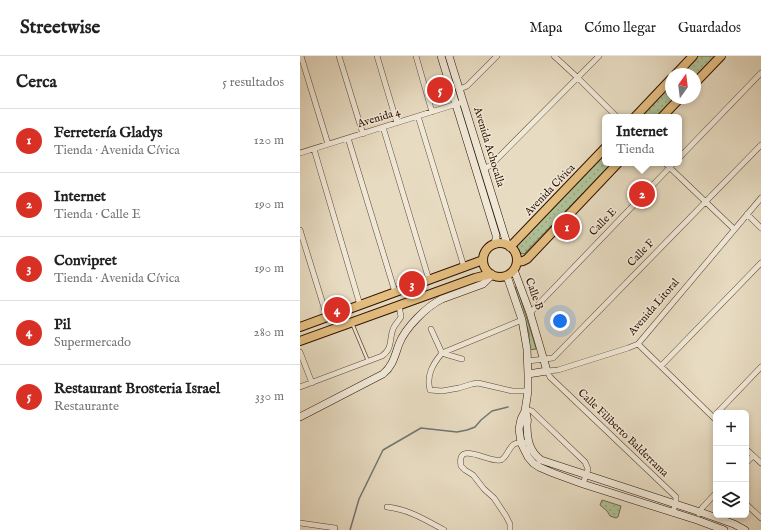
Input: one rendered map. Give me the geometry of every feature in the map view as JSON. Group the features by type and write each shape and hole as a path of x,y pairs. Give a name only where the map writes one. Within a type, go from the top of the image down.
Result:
{"main road":[{"path":"682,68 693,56"},
{"path":"701,77 721,56"},
{"path":"638,114 665,85"},
{"path":"665,114 674,104"},
{"name":"Avenida Cívica","path":"508,246 602,151"},
{"path":"300,341 475,278 491,275 503,277 527,258 615,166"},
{"path":"491,275 486,270 483,260 485,252 494,244 501,243 508,246 516,253 517,257 513,269"},
{"path":"300,327 483,260"}],"street":[{"path":"301,56 328,144"},
{"path":"339,56 363,134"},
{"path":"377,56 398,123"},
{"path":"416,56 432,112"},
{"name":"Avenida Achocalla","path":"441,56 496,235 494,244"},
{"name":"Avenida Achocalla","path":"450,56 508,246"},
{"path":"460,89 467,86 498,56"},
{"path":"554,56 614,114"},
{"path":"484,169 491,166 598,56"},
{"path":"682,155 761,73"},
{"name":"Avenida 4","path":"300,153 464,102"},
{"path":"418,116 464,267"},
{"path":"383,127 429,280"},
{"path":"348,138 395,292"},
{"name":"Calle F","path":"528,361 553,358 761,145"},
{"path":"314,149 360,305"},
{"path":"670,168 734,229"},
{"name":"Calle E","path":"530,313 670,168"},
{"name":"Avenida Litoral","path":"528,374 558,370 638,344 761,198"},
{"path":"747,214 761,228"},
{"path":"300,230 327,318"},
{"path":"661,366 761,263"},
{"name":"Calle B","path":"513,269 530,313 547,372"},
{"name":"Calle B","path":"513,269 525,334 528,361 528,391 525,410 519,429 524,442"},
{"path":"300,418 383,374 390,367 402,337 407,329 427,308 442,299 483,284 491,275"},
{"path":"300,387 382,356 391,344 393,329 401,317 399,305"},
{"path":"522,320 442,352 434,364 428,379 430,390 442,391 478,383 512,391 528,391"},
{"path":"431,329 442,352 462,359"},
{"path":"638,344 713,413"},
{"path":"300,352 312,382"},
{"path":"722,410 761,367"},
{"name":"Calle Filiberto Balderrama","path":"547,372 676,497 676,504"},
{"path":"525,410 532,411 585,462 588,469 583,484"},
{"path":"524,442 541,460 700,512 734,524 745,530"},
{"path":"524,442 528,457 539,467 583,484 724,530"},
{"path":"510,530 510,524 497,502 473,475 461,466 460,462 462,456 468,452 490,459 501,460 511,446 524,442"},
{"path":"749,452 761,463"},
{"path":"749,460 753,456"},
{"path":"697,520 702,508 713,496"},
{"path":"674,513 676,504"},
{"path":"387,506 415,514 444,530"},
{"path":"749,507 761,518"},
{"path":"300,523 313,527 335,528"}],"lane":[{"path":"352,322 368,361"}],"green space":[{"path":"698,56 715,56 701,71 701,68 687,68"},
{"path":"665,90 665,104 669,104 659,114 642,114"},
{"path":"602,156 602,166 609,166 524,254 520,253 517,248 518,243"},
{"path":"515,287 517,287 536,349 529,350 529,333"},
{"path":"602,500 621,506 618,517 616,518 610,516 600,505"}],"waterway":[{"path":"350,530 359,499 383,450 421,428 457,432 467,430 475,427 492,411 508,407"}],"place":[{"name":"Restaurant Brosteria Israel","path":"440,90"},
{"name":"Internet","path":"642,194"},
{"name":"Ferretería Gladys","path":"567,227"},
{"name":"Convipret","path":"412,284"},
{"name":"Pil","path":"337,310"}]}
